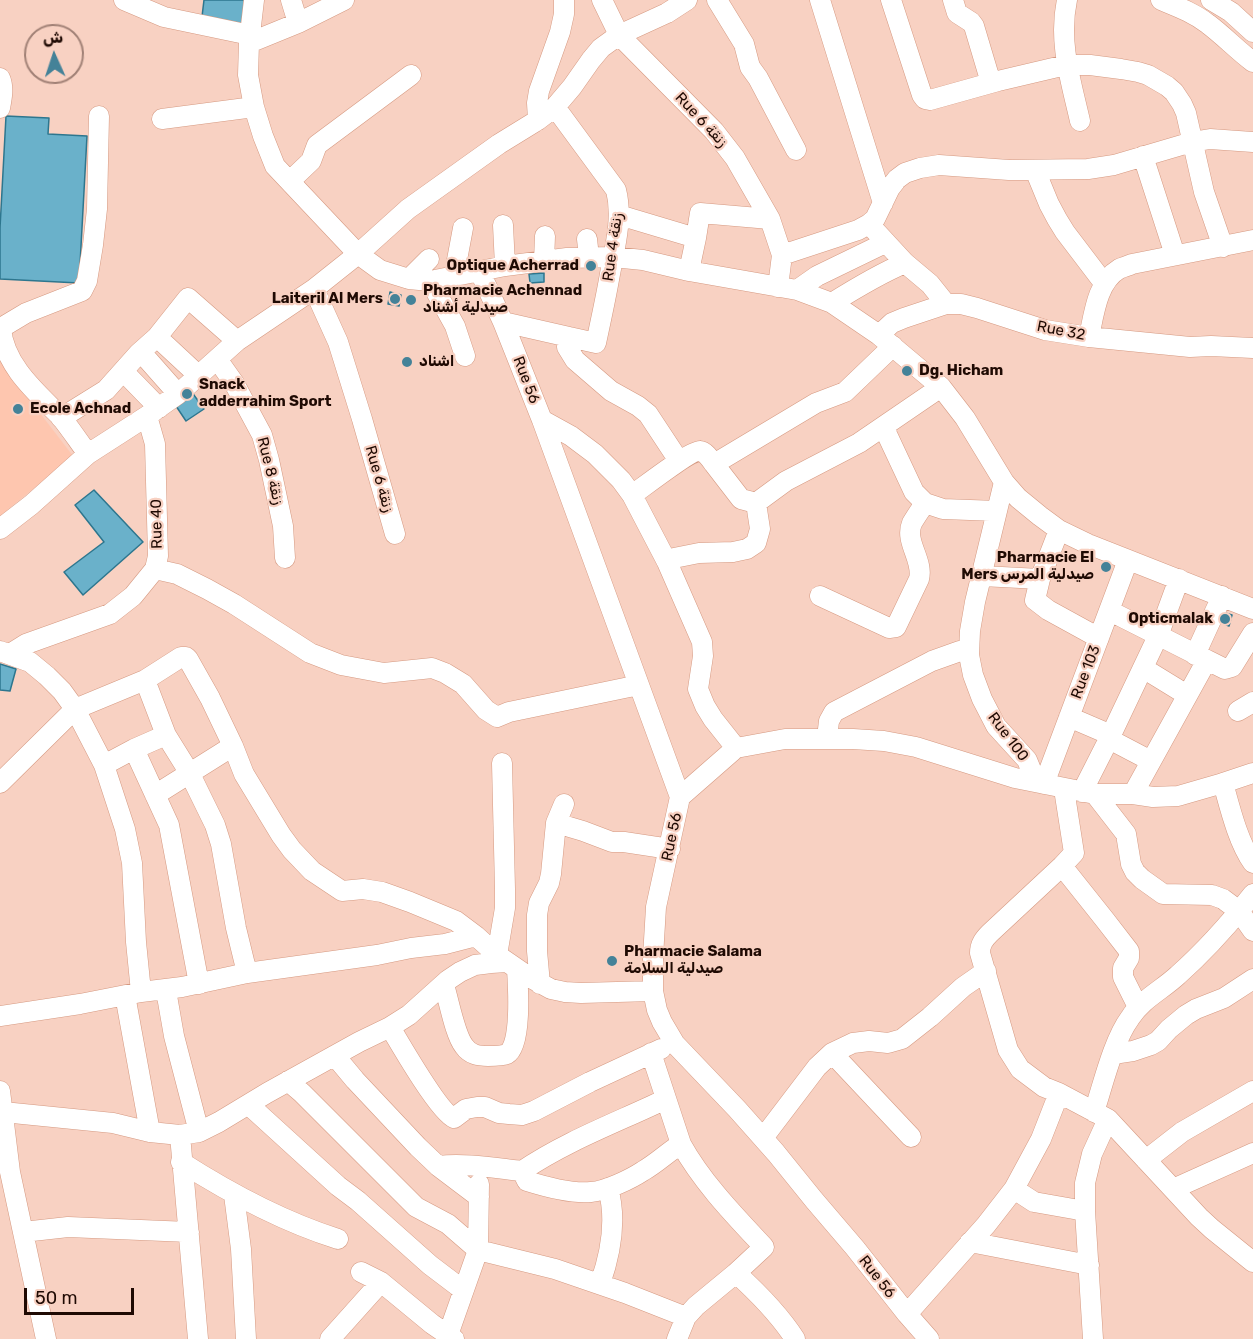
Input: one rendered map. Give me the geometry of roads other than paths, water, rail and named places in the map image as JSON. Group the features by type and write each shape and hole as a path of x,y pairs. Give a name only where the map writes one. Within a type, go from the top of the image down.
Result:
{"street":[{"path":"124,0 164,17 249,39 298,23 344,0"},
{"path":"254,0 249,39 248,75 254,107 275,166 358,254 380,270 409,279 430,281 504,266 567,258 588,248 613,257 643,260 787,289 832,303 886,340 941,387 965,418 1004,482 1018,498 1059,530 1088,544 1253,609"},
{"path":"291,0 298,23"},
{"path":"538,120 539,91 560,32 564,0"},
{"name":"Rue 6 زنقة","path":"602,0 619,34 714,131 735,158 770,219 782,255 787,289"},
{"path":"0,529 31,505 88,454 178,394 237,340 314,289 358,254 408,209 555,107 601,48 619,34 667,13 687,0"},
{"path":"717,0 744,45 750,67 796,150"},
{"path":"820,0 883,203"},
{"path":"891,0 925,99 930,100 1066,65 1090,65 1138,72 1167,86 1174,92 1186,113 1204,192 1223,247"},
{"path":"953,0 957,14 974,26 991,83"},
{"path":"1067,0 1063,30 1066,65 1080,121"},
{"path":"1161,0 1196,15 1253,62"},
{"path":"1211,0 1231,12 1253,32"},
{"path":"290,181 311,161 317,145 411,75"},
{"path":"0,78 2,82 0,108"},
{"path":"162,119 254,107"},
{"name":"Rue 4 زنقة","path":"555,107 616,190 619,202 613,257 596,343 585,370"},
{"path":"88,454 61,418 45,403 14,366 2,339 0,327 26,313 82,291 87,281 97,210 99,116"},
{"path":"782,255 858,230 869,224 875,219 897,179 905,173 920,168 939,165 1009,170 1088,169 1114,165 1192,142 1210,139 1253,142"},
{"path":"1143,156 1175,255"},
{"path":"1035,170 1049,204 1065,232 1100,278 1106,281"},
{"path":"689,271 700,213 770,219"},
{"path":"619,215 696,238"},
{"path":"869,224 905,263 930,284 946,304"},
{"path":"503,225 504,266"},
{"path":"454,276 463,228"},
{"path":"544,261 545,236"},
{"path":"1089,337 1095,310 1106,281 1119,269 1132,264 1253,240"},
{"path":"787,289 885,243"},
{"path":"409,279 429,259"},
{"path":"832,303 888,270 905,263"},
{"name":"Rue 56","path":"480,272 503,322 542,420 680,796 656,907 653,991 659,1016 675,1044 763,1138 929,1339"},
{"path":"430,281 455,326 465,356"},
{"name":"Rue 6 زنقة","path":"314,289 338,342 395,534"},
{"path":"61,418 106,390 139,353 157,337 188,298 237,340"},
{"name":"Rue 32","path":"714,464 810,406 845,392 886,340 892,323 946,304 962,304 1045,330 1089,337 1190,347 1253,348"},
{"path":"503,322 596,343"},
{"path":"157,337 199,376"},
{"path":"569,337 567,347 575,360 611,391 648,414 679,461"},
{"path":"148,360 178,394"},
{"name":"Rue 8 زنقة","path":"217,360 234,383 262,435 283,526 285,558"},
{"path":"123,371 153,412"},
{"path":"756,503 786,481 884,428 941,387"},
{"name":"Rue 40","path":"5,652 110,614 133,596 154,569 158,556 153,412"},
{"path":"542,420 571,436 595,454 621,480 632,495 667,562 702,642 703,656 698,689 712,719 736,748 680,796"},
{"path":"884,428 914,492 926,503 943,509 997,510"},
{"path":"632,495 679,461 700,450 741,499 756,503"},
{"name":"Rue 100","path":"1004,482 970,631 969,650 973,675 996,726 1028,760 1040,783"},
{"path":"667,562 699,552 733,552 747,549 756,543 760,529 756,503"},
{"path":"820,596 889,628 896,627 921,572 910,531 926,503"},
{"path":"1059,530 1040,579 1035,600 1066,621 1100,638"},
{"name":"Rue 103","path":"1040,783 1069,717 1128,560"},
{"path":"154,569 177,574 207,588 310,653 341,665 384,674 432,668 445,673 463,684 486,710 497,717 509,712 639,685"},
{"path":"982,576 1040,579"},
{"path":"1179,579 1158,636 1110,737 1080,792 1072,856 984,939 980,953 1008,1050 1020,1069 1044,1087 1101,1115 1212,1229 1250,1253"},
{"path":"1133,794 1187,695 1222,596"},
{"path":"1110,611 1225,669 1232,667 1253,633"},
{"path":"827,738 829,721 834,712 843,706 932,661 969,650"},
{"path":"5,652 30,662 48,676 75,709 104,765 125,829 132,863 136,942 133,994 150,1132"},
{"path":"0,783 75,709 145,680 181,657 186,657 210,698 244,774 281,835 312,871 342,891 373,890 456,921 507,962 540,984 558,990 581,993 653,991"},
{"path":"1143,668 1187,695"},
{"path":"145,680 166,735 204,800 222,844 236,928 247,973"},
{"path":"1069,717 1151,761"},
{"path":"104,765 166,735"},
{"name":"Rue 100","path":"736,748 786,739 827,738 884,741 916,747 1015,778 1080,792 1153,796 1178,796 1253,773"},
{"path":"155,795 233,746"},
{"path":"134,749 170,825 199,984"},
{"path":"444,985 459,1037 470,1053 486,1056 504,1055 512,1049 517,1032 518,1009 502,927 505,898 502,764"},
{"path":"1223,783 1234,822 1253,863"},
{"path":"1080,792 1126,834 1131,864 1142,879 1163,894 1212,895 1223,899 1239,911 1253,931"},
{"path":"540,984 537,915 539,903 549,884 556,823 564,804"},
{"path":"556,823 612,842 670,849"},
{"path":"1062,866 1129,951 1129,958 1123,968 1123,977 1138,1007"},
{"path":"1093,1339 1085,1183 1113,1054 1129,1018 1138,1007 1184,970 1253,894"},
{"path":"0,1016 167,990 247,973 445,944 476,936"},
{"path":"3,1112 113,1123 150,1132 189,1134 249,1105 359,1042 390,1028 409,1015 459,972 475,965 507,962"},
{"path":"763,1138 816,1067 832,1053 853,1043 870,1041 888,1043 902,1039 963,987 986,971"},
{"path":"1113,1054 1133,1051 1158,1041 1169,1029 1196,1009 1224,998 1253,979"},
{"path":"167,990 189,1134 182,1162 198,1339"},
{"path":"390,1028 448,1116 454,1118 465,1109 477,1107 509,1114 522,1115 534,1112 590,1082 675,1044"},
{"path":"651,1053 681,1144 689,1158 703,1178 764,1246 686,1317 677,1339"},
{"path":"832,1053 911,1137"},
{"path":"334,1056 418,1147 438,1166 479,1197"},
{"path":"288,1081 416,1207 448,1224 478,1250 555,1269 686,1317"},
{"path":"0,1091 10,1172 46,1339"},
{"path":"1146,1160 1182,1132 1253,1091"},
{"path":"907,1314 1004,1204 1041,1139 1059,1093"},
{"path":"438,1166 458,1165 522,1172 578,1140 666,1100"},
{"path":"249,1105 430,1265 463,1290"},
{"path":"522,1172 527,1181 590,1193 608,1188 643,1171 681,1144"},
{"path":"1173,1189 1253,1153"},
{"path":"182,1162 234,1195 278,1217 338,1239"},
{"path":"361,1272 381,1282 451,1337 463,1290 478,1250 480,1167"},
{"path":"600,1284 610,1254 613,1225 608,1188"},
{"path":"1014,1189 1034,1202 1085,1211"},
{"path":"234,1195 242,1249 246,1339"},
{"path":"23,1232 68,1227 189,1232"},
{"path":"970,1242 1089,1265"},
{"path":"736,1273 783,1321 795,1339"},
{"path":"330,1339 381,1282"}],"place":[{"name":"Optique Acherrad","path":"591,266"},
{"name":"Laiteril Al Mers","path":"395,299"},
{"name":"Pharmacie Achennad صيدلية أشناد","path":"411,300"},
{"name":"اشناد","path":"407,362"},
{"name":"Dg. Hicham","path":"907,371"},
{"name":"Snack adderrahim Sport","path":"187,394"},
{"name":"Ecole Achnad","path":"18,409"},
{"name":"Pharmacie El Mers صيدلية المرس","path":"1106,567"},
{"name":"Opticmalak","path":"1225,619"},
{"name":"Pharmacie Salama صيدلية السلامة","path":"612,961"}]}
